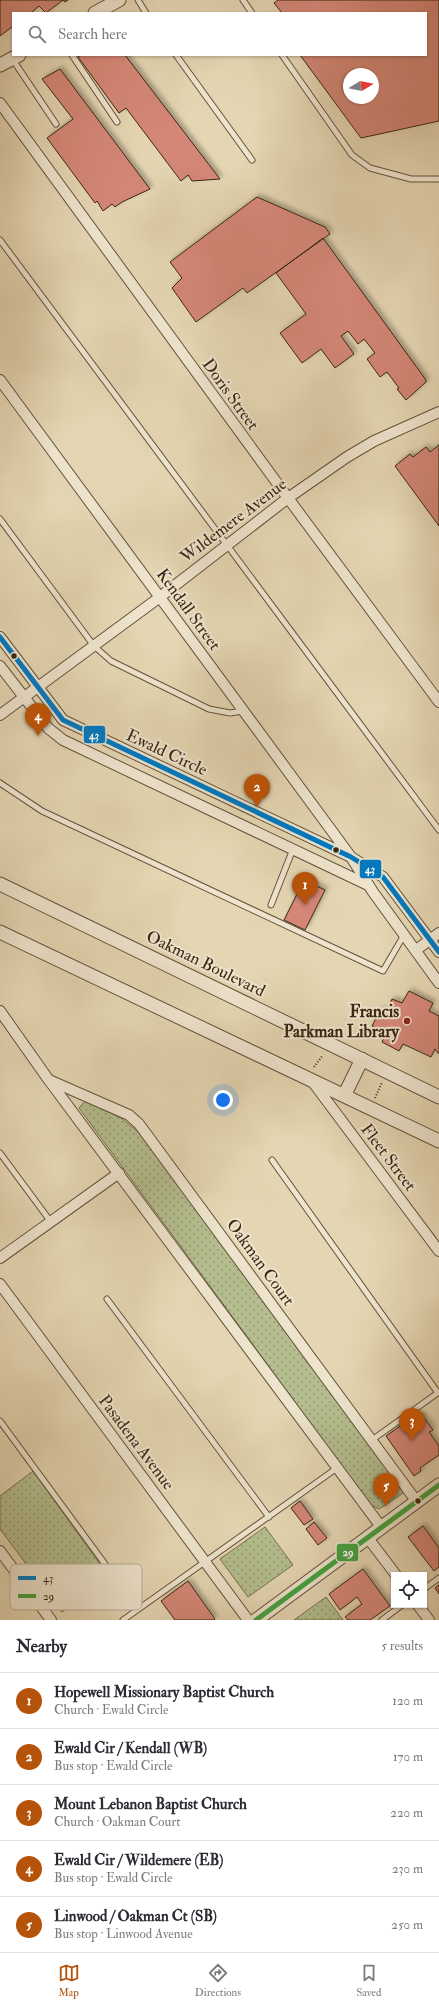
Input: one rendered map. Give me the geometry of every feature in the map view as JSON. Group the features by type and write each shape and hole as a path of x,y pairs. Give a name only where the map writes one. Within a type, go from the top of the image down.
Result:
{"street":[{"path":"97,12 118,0"},
{"path":"0,65 16,57"},
{"name":"Doris Street","path":"0,103 288,498 439,702"},
{"name":"Kendall Street","path":"0,380 351,857 368,885 439,982"},
{"name":"Wildemere Avenue","path":"0,715 160,597 288,498 360,448 439,412"},
{"name":"Ewald Circle","path":"0,637 57,714 71,725 351,857"},
{"name":"Ewald Circle","path":"0,666 23,698 48,728 63,740 368,885"},
{"name":"Kendall Street","path":"351,857 383,877 439,952"},
{"name":"Oakman Boulevard","path":"0,884 439,1097"},
{"path":"0,932 312,1076 344,1096 439,1141"},
{"path":"416,950 439,933"},
{"path":"0,1011 48,1079 382,1528"},
{"path":"344,1096 362,1059"},
{"name":"Fleet Street","path":"312,1076 439,1250"},
{"name":"Oakman Court","path":"48,1079 129,1115 139,1124 417,1502"},
{"path":"0,1258 119,1173"},
{"name":"Pasadena Avenue","path":"0,1284 248,1620"},
{"path":"256,1620 439,1485"},
{"path":"368,1538 394,1572"},
{"path":"0,1551 10,1565"},
{"path":"420,1608 429,1620"},
{"path":"44,1610 51,1620"}],"lane":[{"path":"138,0 145,12"},
{"path":"243,0 251,12"},
{"path":"73,56 117,122"},
{"path":"177,56 252,160"},
{"path":"283,56 352,155 370,168 411,180 439,180"},
{"path":"16,57 56,124"},
{"path":"0,240 226,546 439,830"},
{"path":"0,519 94,646 111,661 209,709 230,713 244,711"},
{"path":"0,783 42,811 383,971 405,934"},
{"path":"271,904 293,849"},
{"path":"0,1153 51,1222"},
{"path":"272,1160 438,1393 372,1440"},
{"path":"107,1299 269,1517"},
{"path":"0,1420 105,1564"},
{"path":"142,1607 337,1468"},
{"path":"427,1587 439,1578"},
{"path":"382,1620 398,1608"},
{"path":"123,1620 138,1610"}],"path":[{"path":"312,1076 324,1055"},
{"path":"374,1101 385,1076"}],"green space":[{"path":"85,1101 121,1118 138,1132 398,1481 403,1489 402,1494 379,1509 371,1505 79,1108"},
{"path":"33,1471 100,1564 26,1564 0,1529 0,1496"},
{"path":"265,1527 293,1565 248,1597 220,1559"},
{"path":"326,1597 343,1620 294,1620"}],"building":[{"path":"0,0 63,0 47,12 45,12 39,6 32,12 12,12 12,27 0,36"},
{"path":"278,0 439,0 439,121 361,138 301,56 427,56 427,12 281,12 274,3"},
{"path":"126,56 220,179 192,181 188,175 181,181 126,108 119,113 78,57"},
{"path":"60,69 150,189 122,202 115,207 112,204 103,211 97,201 95,203 47,138 73,119 42,79"},
{"path":"257,197 325,227 330,234 247,293 243,288 196,322 172,288 182,278 170,262"},
{"path":"323,238 426,380 426,382 406,400 397,389 399,388 387,372 380,377 367,359 375,353 364,339 358,344 348,331 341,336 354,354 335,368 321,349 302,363 280,333 306,314 276,273"},
{"path":"439,445 439,526 395,466 410,454 413,457 426,447 430,452"},
{"path":"304,880 325,890 305,930 284,920"},
{"name":"Francis Parkman Library","path":"409,991 433,1003 429,1011 439,1016 439,1054 435,1049 431,1057 403,1044 399,1051 382,1042 386,1033 372,1026 380,1010 386,1013 392,999 402,1003"},
{"path":"421,1414 433,1430 429,1432 439,1446 439,1455 420,1468 421,1471 414,1476 386,1436 416,1415 417,1417"},
{"path":"300,1501 313,1519 304,1525 291,1508"},
{"path":"314,1522 327,1538 318,1545 306,1529"},
{"path":"423,1526 439,1548 439,1567 434,1571 408,1537"},
{"path":"363,1569 390,1606 370,1620 348,1620 345,1617 362,1604 357,1597 340,1610 329,1594"},
{"path":"188,1581 215,1619 214,1620 175,1620 161,1601"},
{"path":"439,1585 439,1594 435,1588"}],"transit line":[{"name":"43","path":"0,637 63,720 351,857 383,877 439,952"},
{"name":"29","path":"256,1620 439,1485"}],"place":[{"name":"Ewald Cir / Wildemere (EB)","path":"38,736"},
{"name":"Ewald Cir / Kendall (WB)","path":"257,807"},
{"name":"Hopewell Missionary Baptist Church","path":"305,905"},
{"name":"Francis Parkman Library","path":"407,1021"},
{"name":"Mount Lebanon Baptist Church","path":"412,1441"},
{"name":"Linwood / Oakman Ct (SB)","path":"386,1506"}]}
